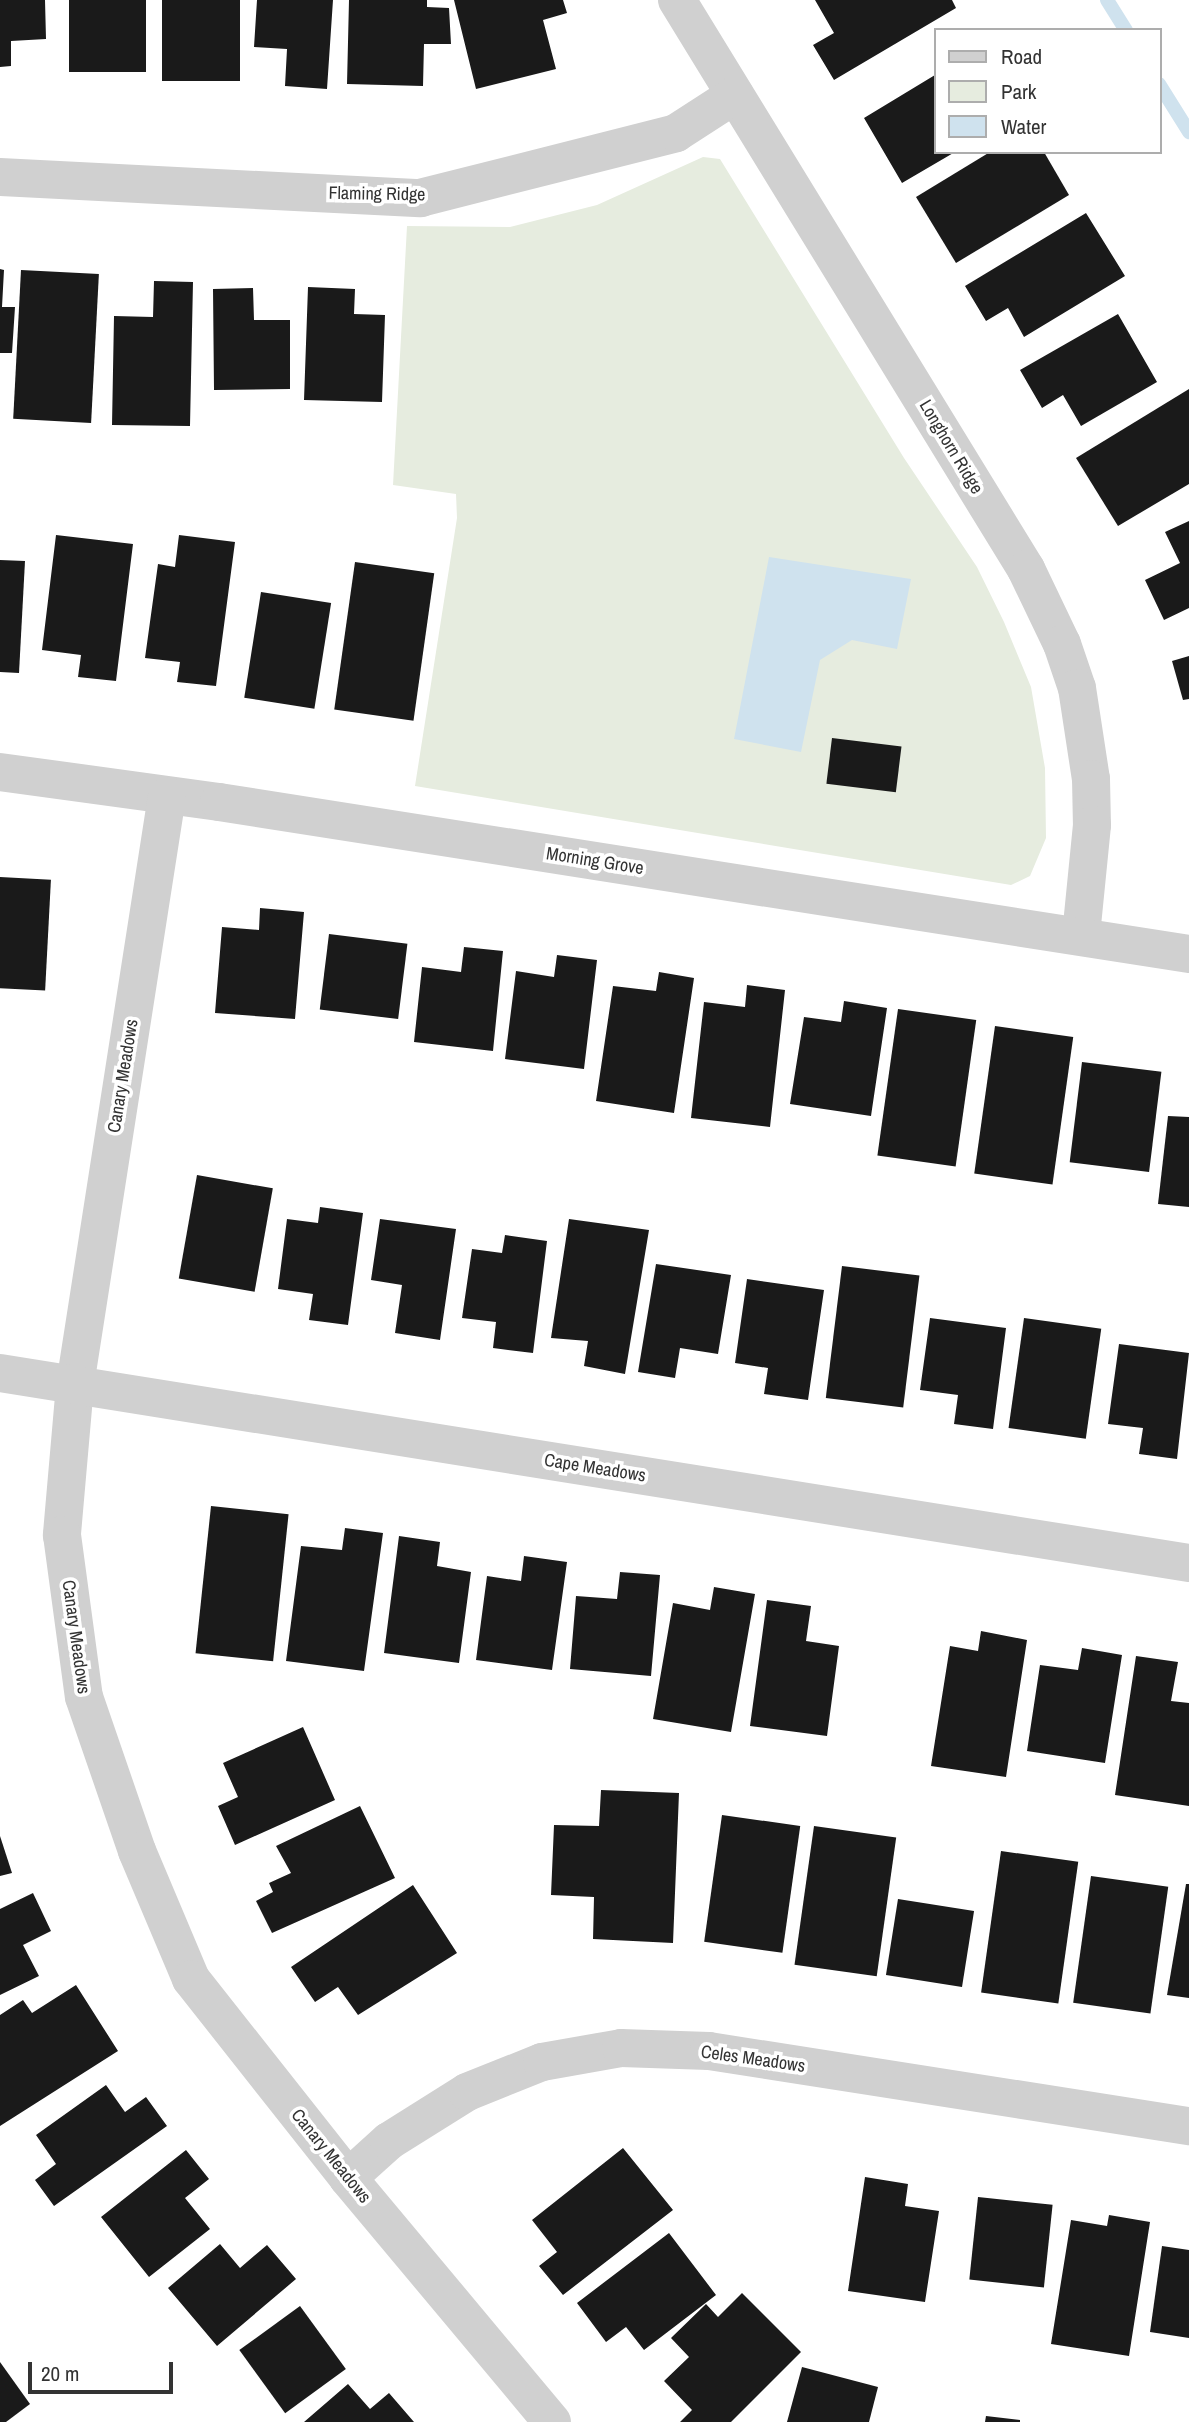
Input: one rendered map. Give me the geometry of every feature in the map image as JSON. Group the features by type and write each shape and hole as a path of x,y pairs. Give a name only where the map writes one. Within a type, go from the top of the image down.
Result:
{"street":[{"name":"Longhorn Ridge","path":"677,0 1026,569 1062,644 1082,710 1091,779 1092,825 1081,936"},
{"name":"Flaming Ridge","path":"0,177 420,198 676,133 735,95"},
{"name":"Morning Grove","path":"0,772 1189,954"},
{"name":"Canary Meadows","path":"167,796 75,1385 62,1535 88,1710 137,1851 191,1979 348,2178 552,2422"},
{"name":"Cape Meadows","path":"0,1373 1189,1563"},
{"name":"Celes Meadows","path":"348,2178 389,2141 467,2092 542,2062 621,2048 709,2051 1189,2126"}],"green space":[{"path":"703,157 720,159 904,458 977,567 1004,622 1031,687 1045,768 1046,838 1030,876 1011,885 415,786 457,518 456,494 393,485 407,226 510,227 597,205"}],"water":[{"path":"769,557 911,579 897,649 852,640 820,660 801,752 734,739"}],"building":[{"path":"0,0 45,0 46,39 11,41 11,66 0,67"},
{"path":"69,0 146,0 146,72 69,72"},
{"path":"162,0 240,0 240,81 162,81"},
{"path":"257,0 333,0 327,89 285,86 287,49 254,47"},
{"path":"349,0 427,0 427,7 449,8 451,44 424,44 423,86 347,84"},
{"path":"454,0 563,0 567,13 543,20 556,69 476,89"},
{"path":"815,0 952,0 956,8 834,80 813,45 834,33"},
{"path":"934,76 934,154 952,154 902,183 864,118"},
{"path":"987,154 1045,154 1069,195 956,263 916,197"},
{"path":"1086,213 1125,276 1024,337 1008,308 986,321 965,286"},
{"path":"0,269 4,270 2,307 15,307 12,353 0,353"},
{"path":"21,270 99,274 91,423 13,419"},
{"path":"154,281 193,282 190,426 112,425 114,316 153,317"},
{"path":"308,287 355,289 354,314 385,315 382,402 304,400"},
{"path":"253,288 254,320 290,320 290,389 214,390 213,289"},
{"path":"1118,314 1157,382 1081,426 1063,395 1042,408 1020,370"},
{"path":"1189,389 1189,484 1118,526 1076,458"},
{"path":"1189,521 1189,608 1164,620 1145,580 1180,563 1165,532"},
{"path":"56,535 133,544 116,681 78,677 81,655 42,650"},
{"path":"179,535 235,542 216,686 177,682 180,662 145,658 158,564 175,567"},
{"path":"0,560 25,561 19,673 0,672"},
{"path":"355,562 434,573 413,721 334,710"},
{"path":"261,592 331,603 314,709 244,698"},
{"path":"1189,656 1189,699 1183,700 1172,661"},
{"path":"832,738 901,747 896,792 826,784"},
{"path":"0,877 51,880 45,991 0,988"},
{"path":"260,908 304,912 295,1019 215,1013 222,927 259,930"},
{"path":"329,934 407,944 398,1019 320,1009"},
{"path":"464,947 503,951 493,1051 414,1042 422,967 461,972"},
{"path":"557,955 597,960 584,1069 505,1059 516,971 554,977"},
{"path":"659,972 694,978 674,1113 596,1101 613,986 656,991"},
{"path":"747,985 785,990 770,1127 691,1118 704,1002 745,1007"},
{"path":"844,1001 887,1008 871,1116 790,1104 804,1017 841,1022"},
{"path":"898,1009 976,1020 956,1167 877,1156"},
{"path":"995,1026 1073,1037 1052,1185 974,1174"},
{"path":"1082,1062 1161,1072 1149,1172 1070,1162"},
{"path":"1168,1116 1189,1117 1189,1207 1158,1204"},
{"path":"197,1175 273,1188 255,1292 179,1278"},
{"path":"320,1207 363,1213 348,1325 309,1320 313,1294 278,1289 287,1219 318,1223"},
{"path":"380,1219 456,1229 440,1340 395,1333 402,1285 371,1280"},
{"path":"569,1219 649,1230 625,1374 584,1366 588,1341 551,1338"},
{"path":"505,1235 547,1241 533,1353 493,1348 496,1322 462,1318 472,1249 502,1253"},
{"path":"656,1264 731,1275 718,1354 680,1348 675,1378 638,1372"},
{"path":"842,1266 919,1276 903,1408 826,1398"},
{"path":"747,1279 824,1290 808,1400 764,1394 768,1368 735,1363"},
{"path":"930,1318 1006,1328 993,1429 954,1424 958,1395 920,1390"},
{"path":"1024,1318 1101,1329 1086,1439 1009,1428"},
{"path":"1119,1344 1189,1353 1177,1459 1139,1454 1143,1428 1108,1424"},
{"path":"211,1506 289,1514 273,1661 196,1653"},
{"path":"345,1528 383,1533 364,1671 286,1661 301,1546 342,1550"},
{"path":"399,1536 440,1542 437,1566 471,1572 459,1663 384,1653"},
{"path":"524,1556 567,1562 552,1670 476,1660 487,1576 521,1581"},
{"path":"620,1572 660,1575 651,1676 570,1669 576,1596 617,1599"},
{"path":"714,1587 755,1594 731,1732 653,1719 673,1603 710,1610"},
{"path":"767,1600 811,1606 806,1641 839,1646 827,1736 750,1726"},
{"path":"981,1631 1027,1640 1006,1777 931,1766 950,1646 978,1651"},
{"path":"1082,1648 1122,1655 1105,1763 1027,1751 1040,1665 1078,1670"},
{"path":"1136,1656 1178,1662 1171,1701 1189,1703 1189,1806 1115,1795"},
{"path":"303,1727 335,1800 235,1845 218,1806 238,1797 223,1763"},
{"path":"601,1790 679,1793 673,1943 593,1939 594,1897 551,1895 554,1825 599,1826"},
{"path":"360,1806 395,1878 272,1933 256,1901 273,1892 269,1883 291,1873 276,1846"},
{"path":"722,1815 800,1826 782,1953 704,1942"},
{"path":"814,1826 896,1838 877,1976 795,1965"},
{"path":"0,1836 12,1873 0,1876"},
{"path":"1001,1851 1078,1862 1058,2003 981,1993"},
{"path":"1091,1876 1168,1887 1150,2014 1073,2003"},
{"path":"1186,1884 1189,1884 1189,1998 1167,1995"},
{"path":"413,1885 457,1953 358,2015 338,1987 315,2002 291,1967"},
{"path":"33,1893 51,1931 23,1945 39,1976 0,1995 0,1909"},
{"path":"898,1899 974,1911 962,1987 886,1975"},
{"path":"76,1985 118,2051 0,2126 0,2015 23,2000 32,2013"},
{"path":"106,2085 125,2112 146,2097 167,2126 54,2206 35,2180 56,2164 36,2135"},
{"path":"623,2148 673,2210 563,2295 539,2266 557,2252 532,2220"},
{"path":"186,2150 209,2179 185,2198 210,2229 149,2277 101,2217"},
{"path":"865,2177 908,2184 905,2206 939,2211 925,2302 848,2291"},
{"path":"978,2197 1053,2205 1044,2287 969,2280"},
{"path":"1109,2215 1150,2222 1129,2356 1051,2344 1071,2220 1107,2226"},
{"path":"669,2233 716,2295 644,2350 626,2327 606,2342 577,2303"},
{"path":"220,2244 240,2268 267,2245 296,2279 217,2346 168,2288"},
{"path":"1162,2246 1189,2250 1189,2338 1150,2332"},
{"path":"742,2293 801,2352 731,2422 680,2422 692,2410 664,2381 689,2357 671,2338 706,2304 718,2317"},
{"path":"300,2306 346,2369 285,2413 239,2350"},
{"path":"0,2362 30,2404 6,2422 0,2422"},
{"path":"802,2367 878,2387 869,2422 787,2422"},
{"path":"348,2384 370,2409 389,2393 414,2422 304,2422"},
{"path":"986,2416 1020,2420 1020,2422 985,2422"}],"waterway":[{"path":"1107,0 1125,28"},
{"path":"1161,87 1189,132"}]}
